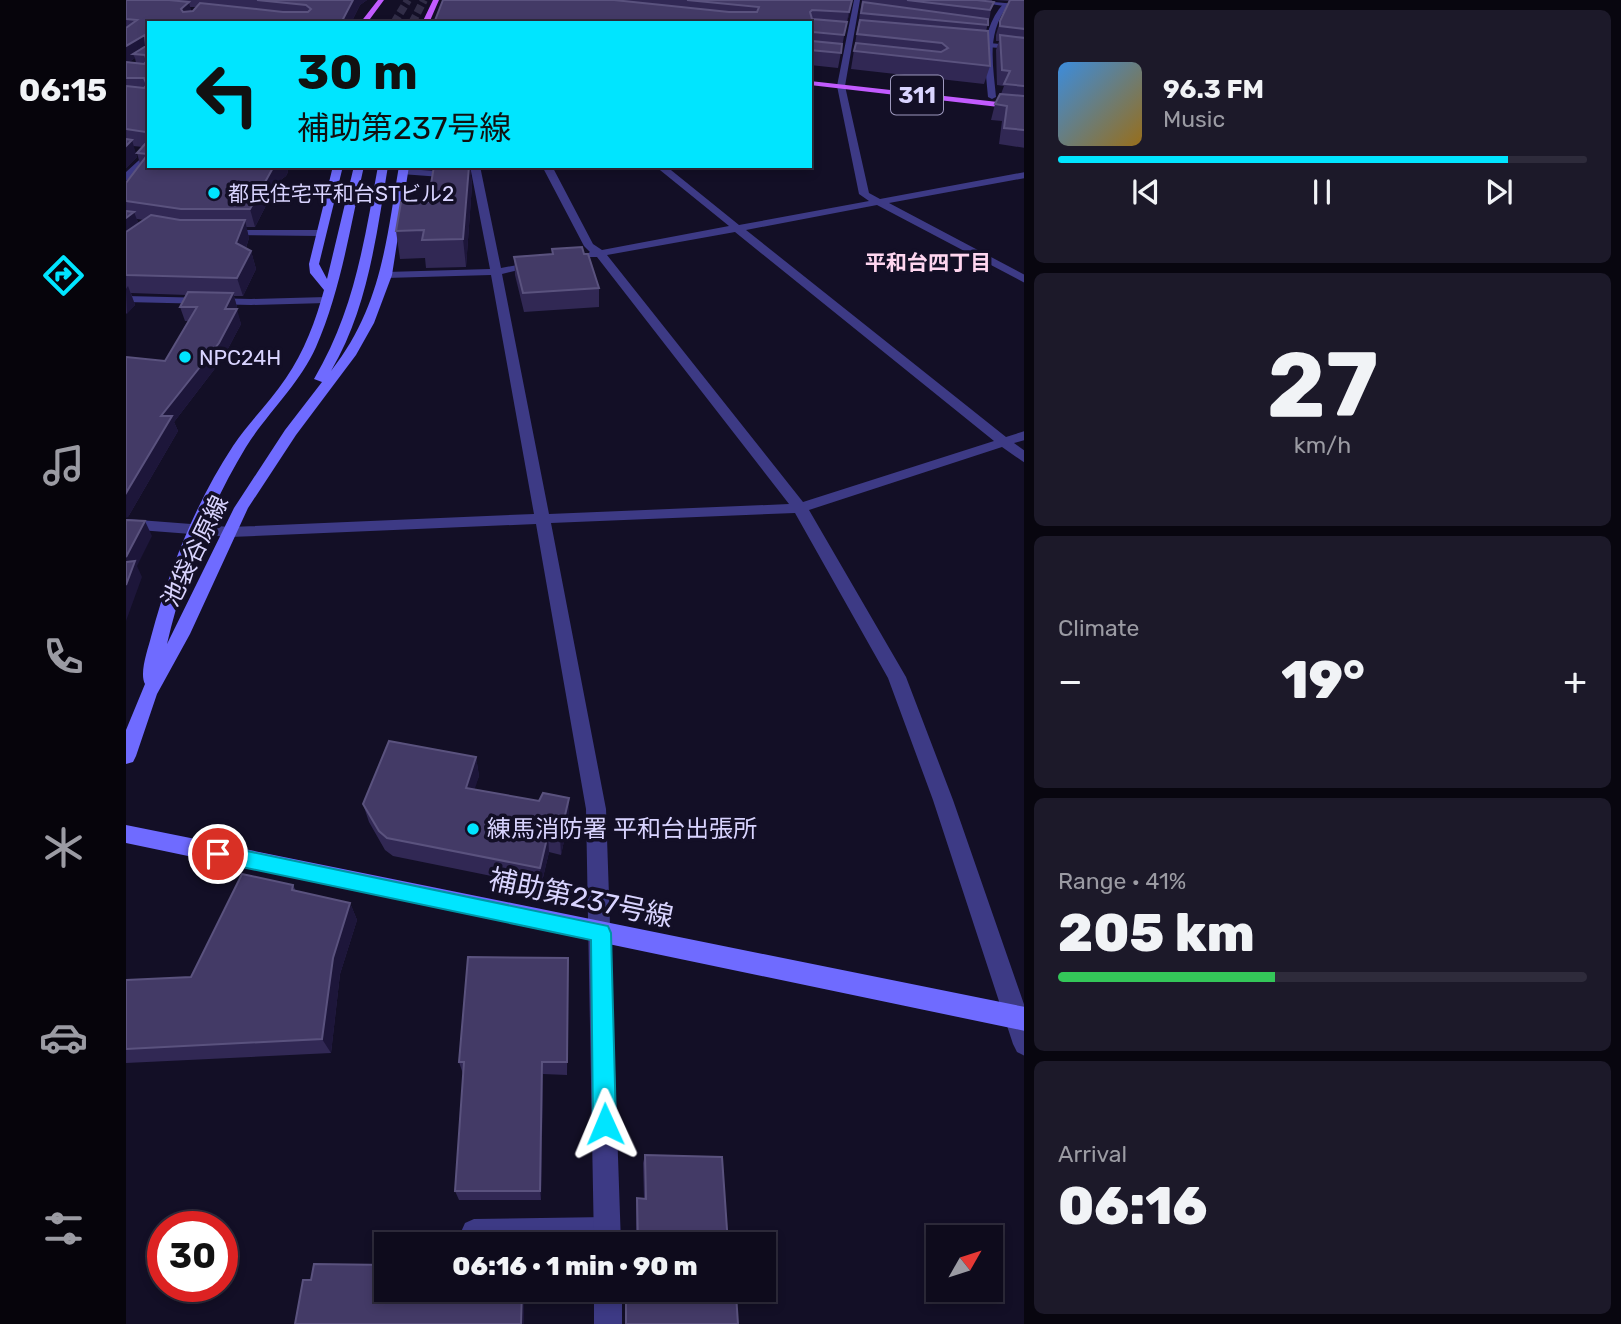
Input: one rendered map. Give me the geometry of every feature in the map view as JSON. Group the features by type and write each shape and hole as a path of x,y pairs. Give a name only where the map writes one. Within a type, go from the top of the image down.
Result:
{"main road":[{"path":"365,21 381,0"},
{"path":"426,21 436,0"},
{"name":"311","path":"812,76 1024,108"},
{"name":"311","path":"812,83 842,83 1024,101"},
{"path":"328,295 314,264 337,168"},
{"name":"池袋谷原線","path":"148,694 156,648 171,593 197,528 241,446 297,371 328,295 359,168"},
{"path":"290,433 341,340 354,305 383,168"},
{"path":"290,433 357,344 368,323 386,275 404,169"},
{"name":"池袋谷原線","path":"126,756 148,694 181,634 241,508 290,433"},
{"name":"補助第237号線","path":"126,834 1020,1018"}],"street":[{"path":"858,0 842,83 864,194 1024,280"},
{"path":"976,0 1009,2 1024,7"},
{"path":"992,97 989,29 997,12 1009,2"},
{"path":"985,11 997,12"},
{"path":"855,12 868,14"},
{"path":"975,28 989,29"},
{"path":"839,31 864,33"},
{"path":"961,43 1024,48"},
{"path":"834,54 859,56"},
{"path":"137,152 147,153"},
{"path":"126,178 147,155"},
{"path":"548,168 589,246 599,253 800,508 897,677 1020,1018 1024,1044"},
{"path":"662,168 1024,458"},
{"path":"404,169 475,171 510,342 596,809 607,1232"},
{"path":"573,258 1024,175"},
{"path":"211,233 320,233"},
{"path":"386,275 495,272 547,262"},
{"path":"126,299 328,295"},
{"path":"126,524 230,532 800,508 1024,435"},
{"path":"608,1302 608,1324"}],"building":[{"path":"126,0 189,2 181,9 183,12 193,11 200,3 308,12 311,9 306,5 257,0 353,0 342,21 147,21 147,61 145,55 133,54 146,46 145,35 126,46 126,28 137,20 126,19"},
{"path":"443,0 614,0 729,12 757,12 759,7 687,0 852,0 849,12 810,12 812,19 847,22 844,35 812,33 812,21 435,21"},
{"path":"907,0 977,0 994,2 990,10"},
{"path":"1010,0 1024,0 1024,29 1000,26"},
{"path":"863,2 988,19 988,25 861,13"},
{"path":"860,20 988,31 990,66 854,51 856,43 941,52 948,48 942,43 857,34"},
{"path":"1000,35 1024,38 1024,86 1004,84 1010,71 1002,70"},
{"path":"812,41 842,44 841,53 812,50"},
{"path":"147,61 147,85 144,78 126,78 126,62 144,64"},
{"path":"147,85 147,154 137,153 146,143 146,132 126,129 126,86 144,88"},
{"path":"1000,94 1024,96 1024,130 1004,128 1007,106 995,104"},
{"path":"147,155 147,168 273,168 250,209 181,209 126,201 126,183"},
{"path":"434,168 469,168 463,239 422,240 424,230 396,231 401,202 428,202"},
{"path":"151,215 180,220 245,220 236,243 251,251 237,278 126,275 126,232"},
{"path":"582,247 584,254 588,254 599,288 523,293 514,257 553,254 552,249"},
{"path":"188,292 233,293 225,309 237,309 219,343 161,416 172,416 126,493 126,357 165,361 197,307 180,307"},
{"path":"126,520 145,521 126,557"},
{"path":"135,561 126,585 126,562"},
{"name":"練馬消防署 平和台出張所","path":"389,741 476,757 466,788 539,801 543,793 569,798 560,837 548,834 540,868 387,838 379,831 363,804"},
{"path":"242,874 293,885 292,890 350,903 333,958 322,1039 126,1049 126,980 191,977"},
{"path":"468,957 568,958 567,1062 542,1062 540,1191 455,1191 464,1062 459,1062"},
{"path":"645,1155 722,1157 727,1232 638,1232 637,1198 646,1199"},
{"path":"314,1264 374,1265 374,1302 522,1302 521,1324 295,1324 303,1280 311,1280"},
{"path":"626,1302 737,1302 738,1324 626,1324"}],"tunnel":[{"path":"395,21 408,0"},
{"path":"413,21 424,0"}],"place":[{"name":"都民住宅平和台STビル2","path":"214,193"},
{"name":"NPC24H","path":"185,357"},
{"name":"練馬消防署 平和台出張所","path":"473,829"}],"district":[{"name":"平和台四丁目","path":"928,262"}],"route":[{"path":"218,854 601,933 605,1124"}]}
